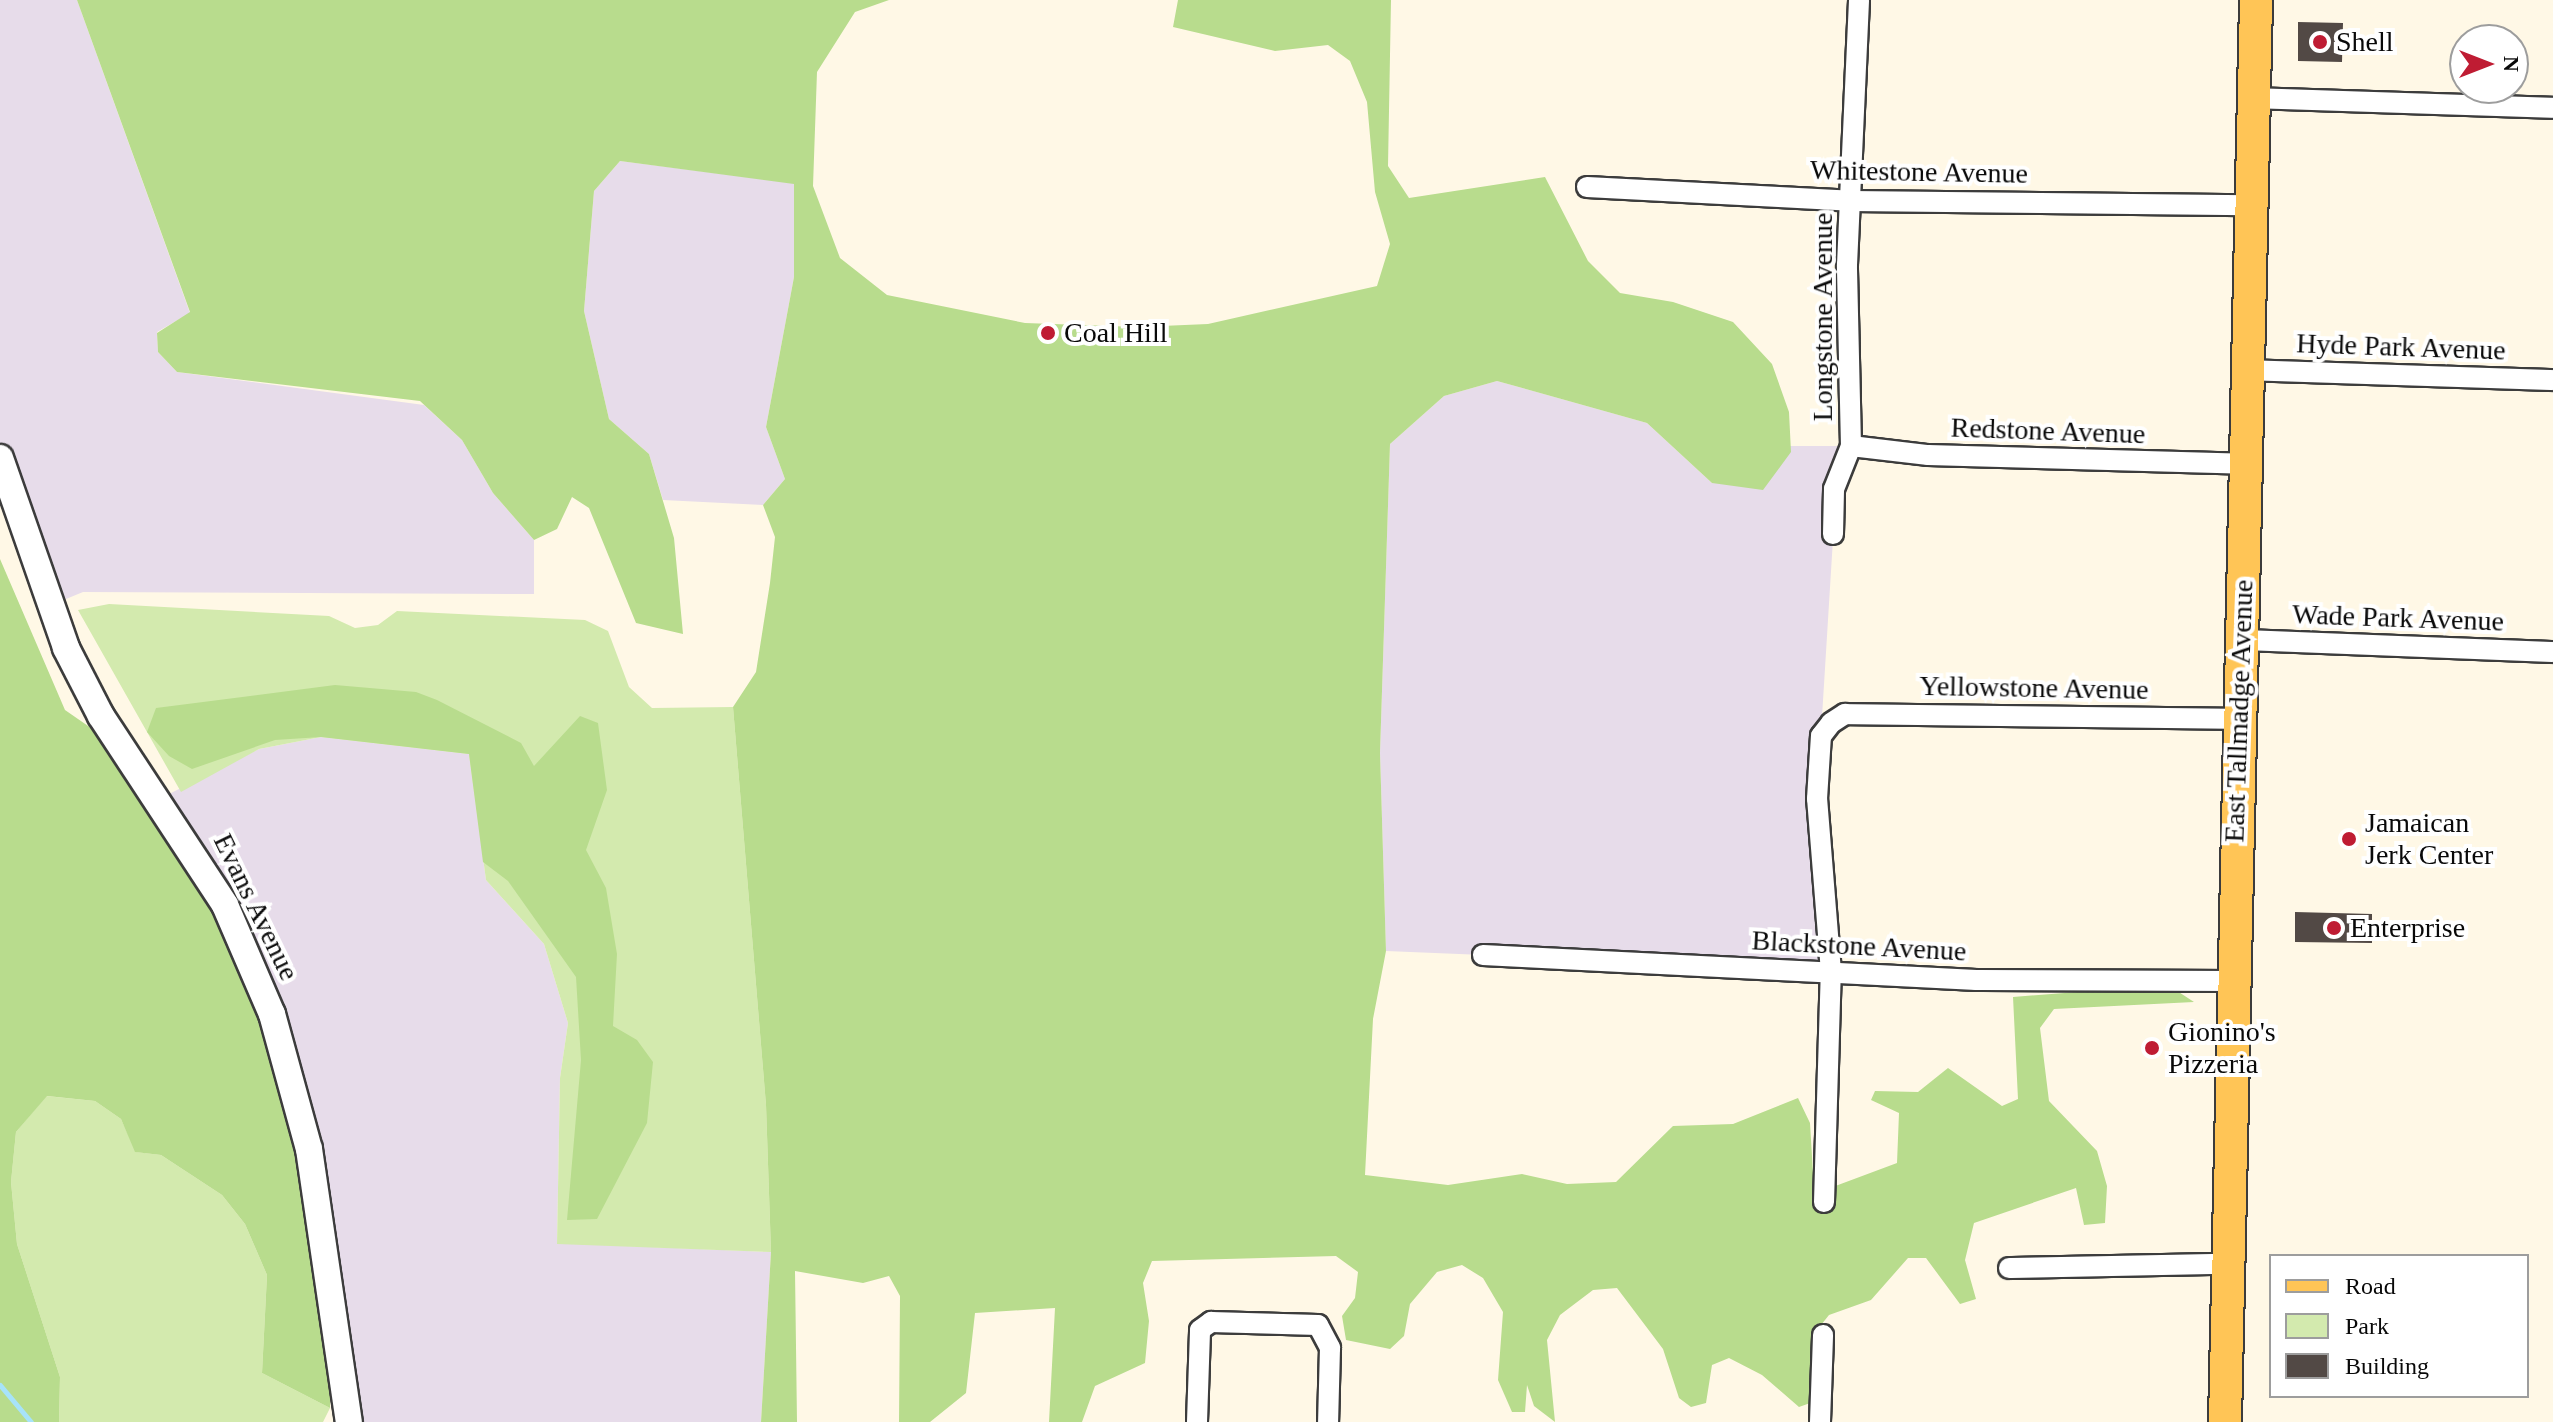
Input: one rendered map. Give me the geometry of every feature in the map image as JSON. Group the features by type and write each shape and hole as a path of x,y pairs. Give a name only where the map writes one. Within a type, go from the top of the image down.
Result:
{"main road":[{"name":"East Tallmadge Avenue","path":"2225,1422 2231,981 2256,0"}],"street":[{"name":"Longstone Avenue","path":"1833,534 1834,489 1851,446 1851,201 1859,0"},
{"path":"2253,98 2553,108"},
{"name":"Whitestone Avenue","path":"1587,187 1851,201 2249,205"},
{"name":"Hyde Park Avenue","path":"2246,370 2553,380"},
{"name":"Redstone Avenue","path":"1851,446 1928,455 2244,464"},
{"name":"Evans Avenue","path":"0,458 72,662 212,881 272,1014 312,1163 349,1422"},
{"name":"Wade Park Avenue","path":"2242,640 2553,652"},
{"name":"Yellowstone Avenue","path":"1831,972 1817,799 1821,736 1831,723 1845,714 2239,719"},
{"name":"Blackstone Avenue","path":"1483,955 1976,980 2231,981"},
{"path":"1824,1202 1831,972"},
{"path":"2009,1268 2227,1264"},
{"path":"1197,1422 1200,1330 1211,1322 1318,1325 1330,1348 1328,1422"},
{"path":"1820,1422 1823,1335"}],"shaded area":[{"path":"0,0 77,0 190,313 157,332 158,352 177,372 424,405 462,440 493,493 534,540 534,594 83,592 49,606 0,458"},
{"path":"620,161 794,183 794,277 766,427 785,479 763,505 663,500 649,454 609,419 584,311 594,191"},
{"path":"1497,381 1647,423 1712,483 1790,452 1790,446 1848,446 1833,539 1821,733 1826,969 1386,951 1380,753 1390,444 1444,396"},
{"path":"321,737 469,754 486,880 544,944 568,1023 560,1078 557,1243 771,1252 761,1422 349,1422 312,1163 159,799 259,749"}],"green space":[{"path":"77,0 889,0 855,12 817,72 813,186 840,258 887,295 1025,323 1138,327 1208,324 1377,286 1390,244 1375,192 1367,102 1350,61 1328,45 1275,51 1173,27 1178,0 1391,0 1388,166 1409,198 1545,177 1588,261 1620,293 1673,302 1733,322 1772,364 1789,412 1791,452 1763,490 1712,483 1647,423 1497,381 1444,396 1390,444 1380,753 1386,951 1373,1019 1365,1175 1448,1185 1522,1174 1567,1184 1616,1182 1673,1126 1733,1124 1798,1098 1810,1123 1814,1190 1830,1188 1897,1163 1899,1113 1871,1100 1875,1091 1918,1092 1948,1068 2002,1106 2018,1099 2013,997 2168,985 2194,1002 2054,1009 2040,1028 2049,1101 2097,1151 2107,1186 2105,1223 2084,1225 2076,1188 1974,1223 1965,1260 1976,1299 1960,1304 1926,1258 1908,1258 1871,1300 1829,1315 1817,1330 1813,1402 1799,1407 1762,1375 1729,1358 1712,1365 1706,1403 1691,1407 1679,1398 1663,1349 1617,1288 1593,1290 1560,1315 1547,1340 1555,1422 1534,1406 1527,1385 1525,1412 1512,1412 1498,1380 1503,1312 1483,1278 1462,1265 1437,1272 1410,1304 1404,1336 1390,1349 1346,1340 1342,1316 1355,1298 1358,1272 1336,1256 1152,1261 1143,1283 1149,1321 1145,1363 1095,1386 1082,1422 1049,1422 1055,1308 975,1313 966,1393 930,1422 899,1422 900,1296 889,1276 863,1283 795,1271 797,1422 761,1422 771,1252 766,1105 733,707 756,672 770,583 775,537 763,505 785,479 766,427 794,277 794,184 620,161 594,191 584,311 609,419 649,454 674,538 683,634 636,623 589,508 572,497 557,529 534,540 493,493 462,440 420,401 177,372 158,352 157,333 190,312"},
{"path":"0,559 65,710 91,728 195,881 257,996 306,1176 331,1364 330,1408 262,1373 267,1275 245,1224 222,1195 161,1155 135,1152 121,1119 95,1101 47,1096 16,1132 11,1182 17,1244 60,1377 59,1422 0,1422"},
{"path":"109,604 329,616 355,628 378,625 397,611 585,620 608,631 629,687 652,708 733,707 766,1105 771,1252 557,1244 560,1078 568,1023 544,944 486,880 469,754 321,737 259,749 181,792 78,610"},
{"path":"335,685 416,692 437,700 521,743 534,766 580,716 598,723 607,790 586,850 606,888 617,954 613,1026 637,1040 653,1062 647,1123 597,1219 567,1220 581,1060 576,977 508,881 483,862 469,754 321,737 275,740 192,769 169,756 147,732 156,708"},
{"path":"46,1096 95,1101 121,1119 136,1152 161,1155 222,1195 245,1224 267,1275 262,1373 330,1408 323,1422 59,1422 60,1377 17,1244 11,1182 16,1132"}],"building":[{"name":"Shell","path":"2298,22 2343,23 2342,62 2298,61"},
{"name":"Enterprise","path":"2295,912 2372,914 2372,943 2295,942"}],"waterway":[{"path":"0,1385 31,1422"}],"place":[{"name":"Shell","path":"2320,42"},
{"name":"Coal Hill","path":"1048,333"},
{"name":"Jamaican Jerk Center","path":"2349,839"},
{"name":"Enterprise","path":"2334,928"},
{"name":"Gionino's Pizzeria","path":"2152,1048"}]}
